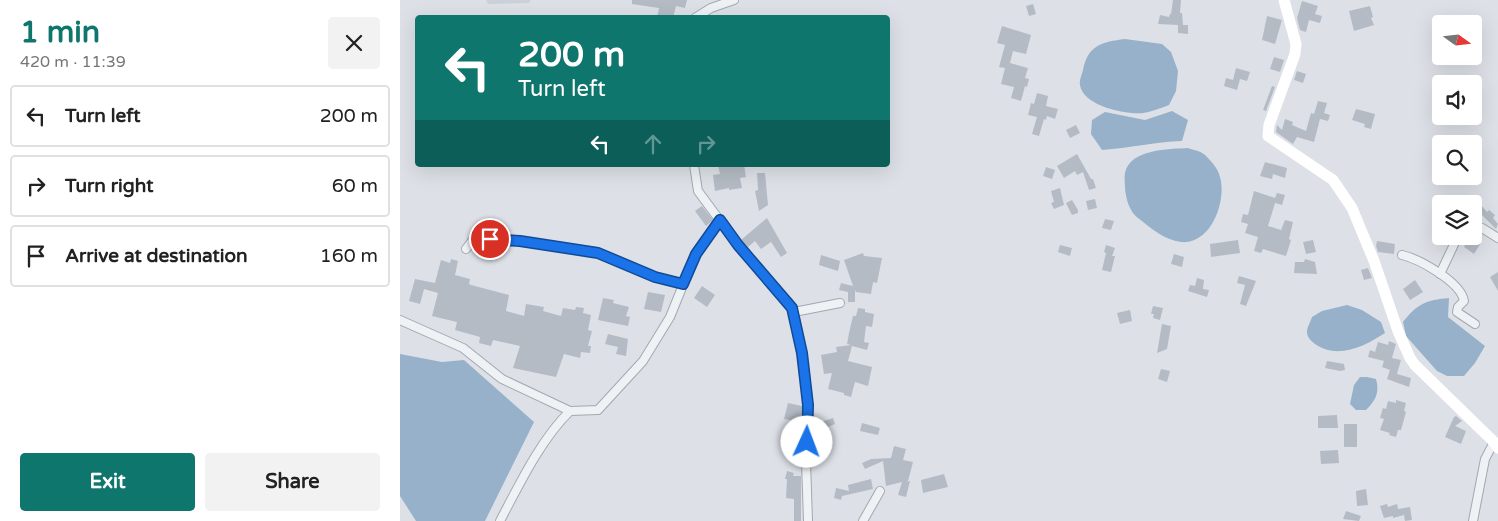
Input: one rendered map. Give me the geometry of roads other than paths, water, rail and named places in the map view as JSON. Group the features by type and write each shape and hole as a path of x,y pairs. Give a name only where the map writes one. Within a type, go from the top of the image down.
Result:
{"street":[{"path":"700,15 711,8 734,0"},
{"path":"1284,0 1296,44 1295,54 1269,125 1268,136 1333,180 1352,208 1410,358 1496,445 1485,459 1473,521"},
{"path":"694,167 698,191 738,245 794,312 802,353 808,405 806,461 808,521"},
{"path":"400,320 463,348 502,379 570,411 598,410 643,361 670,317 696,254 720,220"},
{"path":"1482,228 1498,238"},
{"path":"466,249 472,241 490,239 563,247 598,253 655,277 683,284"},
{"path":"1440,274 1454,245"},
{"path":"1402,255 1414,258 1440,274 1463,297 1464,301 1458,307 1457,312 1475,324"},
{"path":"794,312 840,303"},
{"path":"500,521 558,423 570,411"},
{"path":"863,521 880,490"}],"water":[{"path":"1125,39 1162,44 1171,52 1178,71 1176,91 1169,105 1146,112 1116,111 1097,104 1083,92 1080,82 1088,55 1097,46"},
{"path":"1172,111 1188,120 1182,141 1102,150 1091,134 1092,120 1105,112 1145,120"},
{"path":"1188,148 1203,154 1210,160 1219,174 1222,187 1219,209 1208,229 1192,241 1181,242 1163,236 1135,215 1127,200 1125,173 1128,165 1142,155 1161,150"},
{"path":"1449,298 1448,317 1485,346 1475,363 1464,376 1447,376 1437,371 1406,336 1403,322 1423,304"},
{"path":"1347,305 1362,310 1381,322 1385,333 1360,346 1342,351 1324,349 1312,342 1307,332 1312,317 1322,311"},
{"path":"400,354 442,362 464,360 534,422 485,521 416,521 400,496"},
{"path":"1360,377 1376,379 1377,384 1376,396 1366,410 1356,410 1350,404 1354,385"}]}
